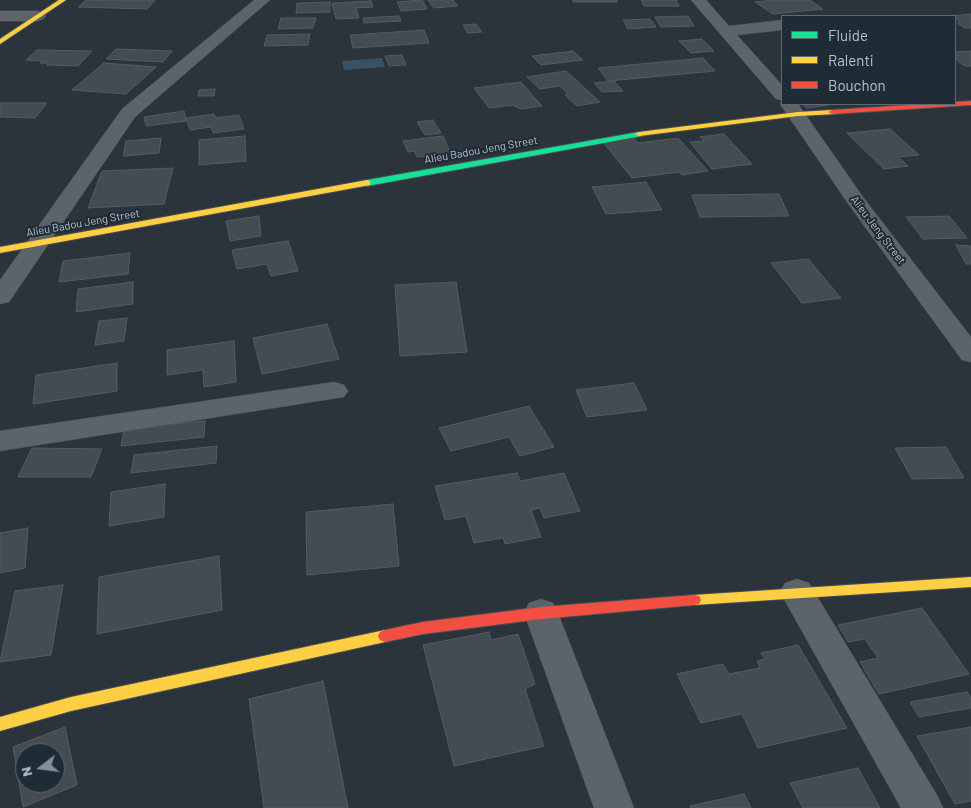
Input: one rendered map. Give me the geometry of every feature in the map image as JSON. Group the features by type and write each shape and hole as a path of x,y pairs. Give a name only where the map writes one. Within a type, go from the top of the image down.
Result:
{"street":[{"path":"0,42 63,0"},
{"path":"0,297 128,113 264,0"},
{"path":"698,0 781,94"},
{"path":"0,16 38,16"},
{"path":"727,31 781,25"},
{"name":"Alieu Badou Jeng Street","path":"956,104 971,103"},
{"name":"Alieu Badou Jeng Street","path":"0,250 639,134 794,109 912,105"},
{"name":"Alieu Jeng Street","path":"794,109 856,201 971,354"},
{"path":"0,441 334,391"},
{"path":"0,724 71,704 423,628 541,613 797,592 971,582"},
{"path":"797,592 923,808"},
{"path":"541,613 614,808"}],"water":[{"path":"382,58 385,67 344,70 342,61"}],"building":[{"path":"86,0 155,0 147,9 78,7"},
{"path":"422,0 427,9 401,11 397,2"},
{"path":"428,0 453,0 458,6 434,8"},
{"path":"573,0 617,0 617,2 573,2"},
{"path":"641,0 676,0 679,6 644,6"},
{"path":"810,0 823,9 773,14 755,2"},
{"path":"371,1 373,7 356,8 359,18 336,19 332,3"},
{"path":"330,2 330,12 296,13 297,3"},
{"path":"971,14 971,28 965,28 957,23 961,23 956,19 956,16"},
{"path":"399,16 401,21 364,23 363,18"},
{"path":"688,16 694,26 661,27 655,17"},
{"path":"281,18 316,18 313,28 278,29"},
{"path":"650,19 656,27 628,29 623,20"},
{"path":"476,24 482,32 468,33 463,25"},
{"path":"424,30 429,43 353,48 350,35"},
{"path":"310,34 308,45 264,46 267,35"},
{"path":"702,39 714,51 691,53 679,41"},
{"path":"116,49 172,51 163,62 106,59"},
{"path":"37,50 92,51 78,66 47,65 49,63 26,60"},
{"path":"573,51 583,60 541,65 532,56"},
{"path":"971,51 971,66 965,66 956,60 956,52"},
{"path":"402,55 406,65 389,66 385,56"},
{"path":"703,58 715,71 608,81 598,68"},
{"path":"104,63 156,67 126,94 72,90"},
{"path":"566,71 600,102 577,106 565,95 568,94 560,86 540,89 527,77"},
{"path":"614,81 623,91 602,92 594,83"},
{"path":"521,82 542,106 521,109 513,105 489,108 474,88"},
{"path":"215,89 214,96 198,96 199,90"},
{"path":"0,103 47,103 35,118 0,117"},
{"path":"803,105 828,105 807,108"},
{"path":"184,111 186,121 146,126 144,117"},
{"path":"214,114 216,118 239,115 244,129 213,133 211,127 190,130 186,118"},
{"path":"433,120 441,133 425,135 417,122"},
{"path":"890,129 919,155 898,157 908,166 884,169 847,133"},
{"path":"724,134 752,164 712,169 690,142 704,141 700,137"},
{"path":"245,136 246,161 199,165 199,140"},
{"path":"443,136 451,154 417,157 414,151 408,152 403,141"},
{"path":"161,138 159,153 123,156 126,141"},
{"path":"634,138 638,143 678,138 708,171 682,175 680,172 632,178 603,142"},
{"path":"173,168 164,204 88,208 102,171"},
{"path":"646,182 662,210 606,214 592,187"},
{"path":"779,194 789,216 700,217 692,195"},
{"path":"259,216 261,236 230,241 226,221"},
{"path":"949,216 967,238 923,239 906,217"},
{"path":"288,241 298,271 271,276 267,264 237,269 232,250"},
{"path":"956,245 971,246 971,264 966,264"},
{"path":"130,253 128,274 59,282 63,261"},
{"path":"808,259 841,298 802,303 771,263"},
{"path":"133,282 133,304 76,312 78,289"},
{"path":"456,282 467,352 400,356 395,285"},
{"path":"127,318 124,341 95,345 99,321"},
{"path":"327,324 339,359 262,374 253,338"},
{"path":"234,341 236,382 204,387 203,370 167,375 167,350"},
{"path":"117,363 117,391 33,404 36,375"},
{"path":"634,383 647,410 587,417 576,390"},
{"path":"529,406 554,447 520,456 509,437 451,451 439,428"},
{"path":"205,421 204,437 121,446 124,429"},
{"path":"217,446 216,463 131,473 134,455"},
{"path":"946,447 964,478 912,479 895,448"},
{"path":"32,448 102,449 91,477 18,477"},
{"path":"517,473 520,481 564,473 580,511 544,518 540,508 531,510 541,537 505,544 503,538 474,543 466,516 445,520 435,486"},
{"path":"165,484 164,517 109,526 111,492"},
{"path":"393,504 399,566 307,575 306,512"},
{"path":"28,528 25,568 0,573 0,533"},
{"path":"219,556 222,610 97,634 99,577"},
{"path":"63,585 51,655 0,662 15,591"},
{"path":"922,608 969,674 879,694 860,662 878,658 865,639 848,642 838,625"},
{"path":"489,632 491,640 518,634 535,684 525,689 544,746 454,766 423,645"},
{"path":"798,645 847,728 758,748 742,714 701,723 677,674 723,664 729,674 760,668 757,661 765,659 761,653"},
{"path":"323,681 348,808 264,808 249,699"},
{"path":"967,692 971,698 971,708 919,717 910,702"},
{"path":"65,727 77,785 65,790 65,743 23,743"},
{"path":"971,727 971,801 955,804 917,736"},
{"path":"858,768 880,808 803,808 790,783"},
{"path":"21,793 57,793 23,807"},
{"path":"744,794 751,808 691,808 690,806"}],"traffic: fast":[{"path":"367,183 639,134"}],"traffic: slow":[{"path":"0,42 63,0"},
{"path":"639,134 798,114 832,112"},
{"path":"0,250 367,183"},
{"path":"694,600 971,582"},
{"path":"0,724 71,704 385,636"}],"traffic: jam":[{"path":"956,104 971,103"},
{"path":"832,112 940,105"},
{"path":"385,636 423,628 541,613 694,600"}]}
